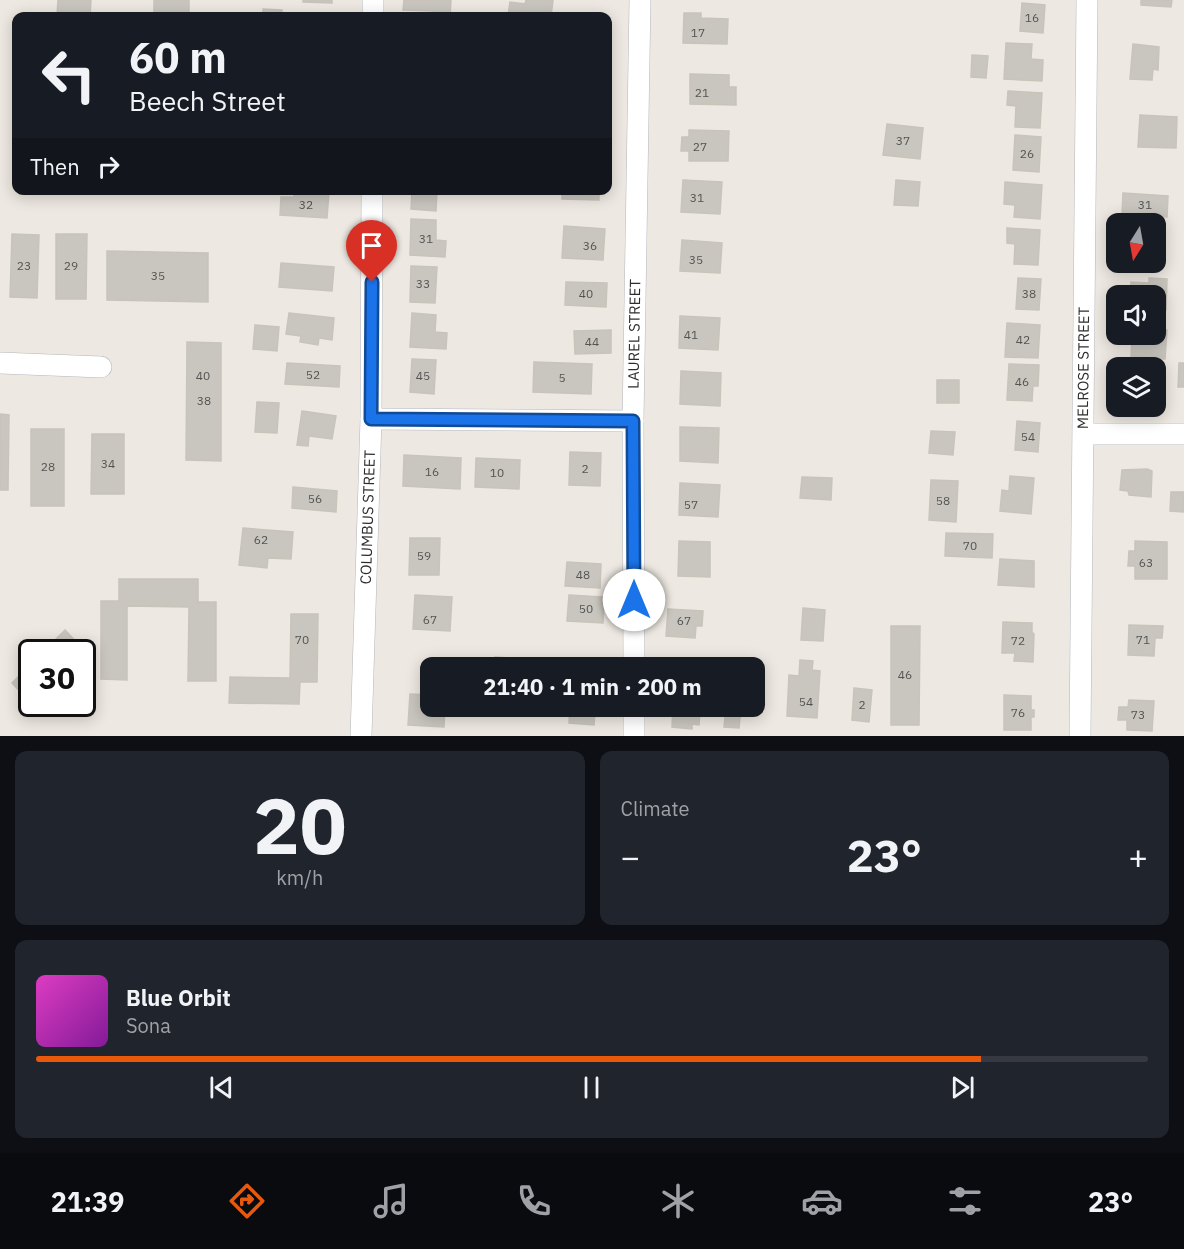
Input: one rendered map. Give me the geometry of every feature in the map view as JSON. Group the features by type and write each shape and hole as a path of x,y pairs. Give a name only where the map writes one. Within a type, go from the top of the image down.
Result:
{"street":[{"name":"LAUREL STREET","path":"634,657 633,421 640,0"},
{"name":"MELROSE STREET","path":"1080,736 1087,0"},
{"name":"COLUMBUS STREET","path":"361,736 371,419 372,195"},
{"path":"0,363 101,367"},
{"path":"371,419 633,421"},
{"path":"1083,434 1184,434"},
{"path":"634,717 634,736"}],"building":[{"path":"58,0 91,0 90,12 57,12"},
{"path":"154,0 189,0 189,12 154,12"},
{"path":"303,0 332,0 332,3 303,2"},
{"path":"404,0 451,0 450,12 403,10"},
{"path":"526,0 553,0 552,12 509,12 510,2 525,4"},
{"path":"1141,0 1172,0 1171,7 1141,5"},
{"path":"1022,3 1045,5 1043,33 1020,31"},
{"path":"263,9 282,10 282,12 263,12"},
{"path":"684,13 701,13 701,18 728,19 727,44 683,43"},
{"path":"1006,43 1032,44 1031,59 1043,60 1042,81 1004,79"},
{"path":"1133,44 1159,47 1158,70 1153,69 1152,80 1130,79"},
{"path":"972,55 988,56 986,78 971,77"},
{"path":"690,74 729,75 729,87 736,87 736,105 690,104"},
{"path":"1008,91 1042,93 1040,128 1015,127 1016,106 1007,105"},
{"path":"1140,115 1177,117 1176,148 1138,147"},
{"path":"887,124 923,128 920,159 883,155"},
{"path":"689,130 729,131 728,161 689,161 689,151 681,151 682,137 689,137"},
{"path":"1015,135 1041,137 1039,172 1013,170"},
{"path":"683,180 722,182 720,214 681,212"},
{"path":"896,180 920,182 918,206 894,205"},
{"path":"1005,182 1042,185 1040,219 1014,217 1015,205 1004,204"},
{"path":"1123,193 1168,196 1167,217 1166,213 1122,213"},
{"path":"294,195 329,195 327,218 280,215 281,197 294,197"},
{"path":"412,195 437,195 436,211 411,209"},
{"path":"562,195 599,195 599,200 562,199"},
{"path":"411,219 436,220 436,240 446,241 445,257 410,255"},
{"path":"564,226 605,229 603,260 562,258"},
{"path":"1007,228 1040,230 1038,265 1014,264 1015,244 1007,243"},
{"path":"12,234 39,235 37,298 10,297"},
{"path":"56,234 87,234 86,299 56,299"},
{"path":"682,240 722,243 720,273 680,271"},
{"path":"107,251 208,253 208,302 107,300"},
{"path":"281,263 334,267 332,291 279,287"},
{"path":"411,266 437,267 435,303 410,302"},
{"path":"1018,278 1041,279 1039,310 1016,309"},
{"path":"1149,278 1167,279 1166,310 1166,285 1131,285 1131,282 1149,283"},
{"path":"566,282 607,283 606,307 565,305"},
{"path":"289,313 334,318 332,340 319,338 318,345 300,342 301,336 286,334"},
{"path":"412,313 436,315 435,332 447,333 446,349 410,347"},
{"path":"680,316 720,318 718,350 679,348"},
{"path":"1007,323 1040,325 1038,358 1005,357"},
{"path":"255,325 279,327 277,351 253,349"},
{"path":"611,330 611,353 575,354 574,331"},
{"path":"187,342 221,343 221,461 186,460"},
{"path":"1132,345 1166,345 1165,357 1131,357"},
{"path":"412,359 436,360 434,394 410,392"},
{"path":"534,362 592,364 591,394 533,392"},
{"path":"287,363 340,366 339,387 285,384"},
{"path":"1179,363 1184,363 1184,387 1178,387"},
{"path":"1009,364 1039,365 1038,386 1033,386 1032,401 1007,400"},
{"path":"681,371 721,373 720,406 680,404"},
{"path":"937,380 959,380 959,403 937,403"},
{"path":"257,402 279,403 277,433 255,432"},
{"path":"302,411 336,416 332,439 309,436 308,446 297,445"},
{"path":"0,414 9,415 8,490 0,490"},
{"path":"1017,421 1040,423 1038,452 1015,450"},
{"path":"680,427 719,428 718,463 680,461"},
{"path":"31,429 64,429 64,506 31,506"},
{"path":"931,431 955,432 953,455 929,453"},
{"path":"92,434 124,434 124,494 91,494"},
{"path":"570,452 601,453 600,486 569,485"},
{"path":"404,455 461,458 460,489 403,486"},
{"path":"476,458 520,460 519,489 475,487"},
{"path":"1147,469 1152,471 1151,497 1129,495 1128,491 1120,490 1122,470"},
{"path":"1010,476 1034,478 1031,514 1000,511 1002,490 1009,491"},
{"path":"802,477 832,478 831,500 800,498"},
{"path":"931,480 958,481 956,522 929,520"},
{"path":"680,483 720,485 718,517 679,515"},
{"path":"293,487 337,491 336,512 292,508"},
{"path":"1171,492 1184,492 1184,512 1170,511"},
{"path":"243,528 293,532 291,559 268,558 267,568 239,565"},
{"path":"946,533 993,534 992,558 945,556"},
{"path":"410,538 440,538 439,575 409,575"},
{"path":"679,541 710,542 710,577 678,576"},
{"path":"1135,541 1167,542 1167,579 1135,579 1135,566 1128,566 1129,551 1135,551"},
{"path":"1000,559 1034,561 1034,587 998,585"},
{"path":"567,562 601,564 600,588 565,586"},
{"path":"119,579 198,579 198,602 216,602 216,681 188,681 189,607 127,606 127,680 101,679 101,601 119,601"},
{"path":"415,595 452,597 450,631 413,629"},
{"path":"569,595 602,597 603,623 567,621"},
{"path":"803,608 825,610 823,641 801,640"},
{"path":"668,609 703,611 702,626 696,626 695,638 666,636"},
{"path":"291,614 318,614 317,682 300,682 299,704 229,703 230,677 290,678"},
{"path":"1003,622 1032,623 1033,662 1014,661 1015,653 1002,653"},
{"path":"1129,625 1163,626 1162,638 1155,638 1154,656 1128,655"},
{"path":"891,626 920,626 919,725 891,725"},
{"path":"65,630 74,639 56,639"},
{"path":"800,660 813,661 812,670 820,671 817,718 787,716 789,675 799,676"},
{"path":"18,677 18,689 12,683"},
{"path":"854,688 872,690 869,722 852,720"},
{"path":"410,694 420,694 420,717 444,717 444,727 408,725"},
{"path":"1004,695 1031,696 1031,710 1034,710 1034,717 1031,717 1031,730 1004,730"},
{"path":"1129,700 1154,701 1152,731 1127,730 1127,720 1118,720 1119,707 1128,707"},
{"path":"569,717 595,717 594,725 569,723"},
{"path":"672,717 700,717 699,725 692,724 692,729 672,727"},
{"path":"725,717 740,717 739,728 724,727"}],"route":[{"path":"372,282 371,419 633,421 634,600"}]}
